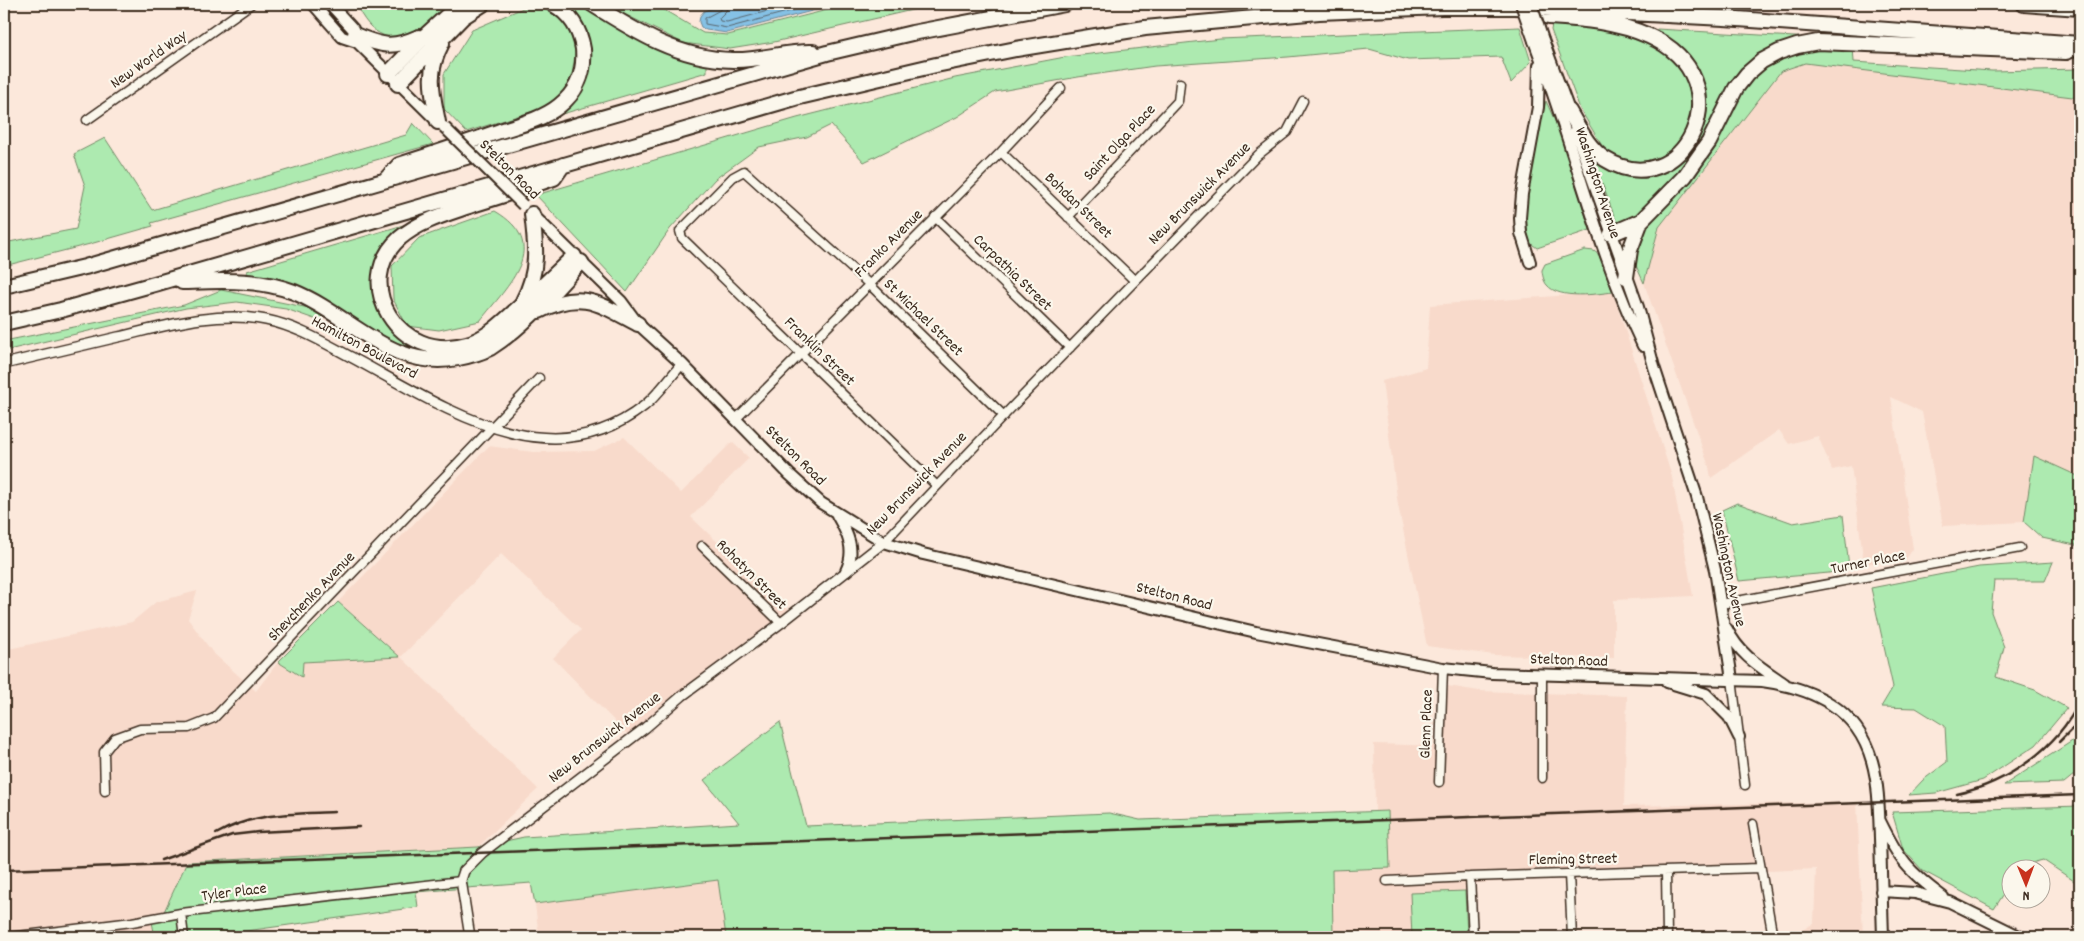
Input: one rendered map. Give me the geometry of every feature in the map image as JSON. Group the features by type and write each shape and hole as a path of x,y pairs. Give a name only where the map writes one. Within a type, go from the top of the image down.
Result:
{"highway":[{"path":"393,79 427,34 460,4"},
{"path":"393,79 463,17 483,4"},
{"path":"386,180 399,165 532,120 558,108 566,101 573,92 581,75 583,64 582,42 572,21 564,11 553,4"},
{"path":"592,4 638,33 673,49 704,57 733,60 763,58 794,52 827,53"},
{"path":"4,286 85,267 827,53 930,29 1065,4"},
{"path":"2024,4 2080,8"},
{"path":"1518,6 1547,17 1587,20 1625,27 1650,36 1681,57 1690,68 1698,89 1700,106 1698,120 1690,140 1671,159 1648,168 1628,168 1605,158 1591,146 1569,111"},
{"path":"4,323 158,284 795,98 936,64 1025,47 1145,28 1257,17 1371,9 1518,6 1724,18 2080,45"},
{"path":"441,124 431,92 431,74 436,55 448,31"},
{"path":"356,39 389,46 404,44 427,34"},
{"path":"1611,234 1641,221 1685,176 1709,142 1736,88 1747,74 1762,61 1779,52 1818,42 2066,52 2080,45"},
{"path":"563,165 554,178 437,217 408,232 390,249 382,271 381,291 383,302 395,325 410,338 433,346 459,346 482,337 525,311 562,300 581,300 604,306 638,324"},
{"path":"525,311 536,256 527,209"},
{"path":"1626,276 1630,250 1641,221"},
{"path":"158,284 230,281 274,286 294,292 317,304 383,347 410,358 437,360 464,357 489,348 510,334 525,311 578,259"}],"main road":[{"name":"Stelton Road","path":"313,4 342,37 356,39"},
{"name":"Stelton Road","path":"330,4 353,28 356,39 393,79 621,301 638,324 682,364 789,474 821,503 837,514 884,542 923,554 1256,632 1443,668 1542,675 1732,679 1786,684 1807,690 1845,714 1858,730 1873,762 1879,817 1883,937"},
{"name":"Washington Avenue","path":"1531,4 1540,56 1605,253 1630,318 1654,367"},
{"name":"Washington Avenue","path":"1518,6 1538,40 1569,111 1638,307 1654,367 1697,497 1721,604 1732,679"},
{"path":"1530,262 1521,233 1520,218 1522,194 1538,107 1540,56"},
{"path":"837,514 848,534 852,550 846,571"},
{"path":"1724,622 1731,638 1740,650 1752,661 1786,684"},
{"path":"1656,678 1706,694 1729,717 1739,737"},
{"path":"1879,817 1893,847 1905,865 1917,878 1950,902 2021,937"},
{"path":"1882,891 1916,893 1950,902"}],"street":[{"name":"New World Way","path":"87,120 251,4"},
{"name":"Saint Olga Place","path":"1068,217 1178,101 1180,83"},
{"name":"Franko Avenue","path":"736,419 1001,152 1061,88"},
{"name":"New Brunswick Avenue","path":"462,881 464,871 482,853 645,728 682,696 781,624 884,542 1258,155 1287,132 1303,101"},
{"name":"Bohdan Street","path":"1001,152 1135,281"},
{"name":"Franklin Street","path":"755,179 744,171 733,177 680,231 682,238 937,486"},
{"name":"St Michael Street","path":"755,179 869,284 1004,416"},
{"name":"Carpathia Street","path":"935,217 1070,348"},
{"name":"Hamilton Boulevard","path":"4,364 172,324 241,317 267,320 303,331 460,416 494,428 546,438 586,434 627,418 646,405 682,364"},
{"name":"Shevchenko Avenue","path":"105,791 104,752 115,738 140,729 189,728 214,718 494,428 539,378"},
{"name":"Rohatyn Street","path":"702,546 781,624"},
{"name":"Turner Place","path":"1721,604 2020,548"},
{"name":"Glenn Place","path":"1439,782 1443,668"},
{"path":"1542,675 1542,778"},
{"name":"Washington Avenue","path":"1732,679 1745,785"},
{"path":"1754,824 1773,937"},
{"name":"Fleming Street","path":"1387,881 1760,868"},
{"path":"1666,872 1667,937"},
{"path":"1570,874 1572,937"},
{"path":"1470,877 1473,937"},
{"name":"Tyler Place","path":"10,937 132,922 182,913 462,881"},
{"path":"462,881 470,937"},
{"path":"182,913 184,937"}],"shaded area":[{"path":"1805,63 2080,98 2080,477 2034,457 2024,522 1943,526 1922,412 1891,397 1913,549 1906,559 1864,564 1851,466 1832,470 1818,436 1789,444 1779,430 1711,478 1709,467 1644,283 1659,227 1781,71"},
{"path":"1613,292 1672,477 1693,596 1614,600 1614,658 1494,655 1427,646 1398,505 1382,381 1426,368 1430,305"},
{"path":"624,437 681,493 732,442 749,458 691,517 790,611 630,737 553,658 581,630 501,554 401,657 538,789 478,847 187,862 162,916 151,917 155,937 76,937 75,932 4,937 4,650 132,622 156,602 197,591 188,619 213,653 256,691 278,662 302,677 303,662 400,657 338,602 489,446 533,452 594,451"},
{"path":"1448,686 1479,691 1627,696 1624,806 1857,802 1863,937 1791,937 1814,923 1816,869 1476,883 1465,891 1411,894 1412,937 1333,937 1332,870 1390,868 1387,811 1375,811 1374,744 1443,746"},
{"path":"718,880 726,937 539,937 535,904"}],"green space":[{"path":"356,4 447,4 425,27 403,37 393,37 376,31 368,24"},
{"path":"562,4 584,4 605,18 707,64 707,72 562,114 581,92 590,58 582,24"},
{"path":"604,4 654,4 703,33 728,35 851,4 938,4 774,42 730,49 683,43"},
{"path":"523,8 543,8 565,22 576,48 572,75 563,94 550,106 466,132 444,109 444,74 472,30"},
{"path":"1552,25 1598,28 1631,35 1650,43 1678,65 1692,88 1693,107 1688,131 1674,150 1653,162 1641,163 1624,161 1600,150 1601,144 1580,109 1551,30"},
{"path":"1520,27 1531,62 1511,83 1501,57 1408,60 1369,49 1288,57 1155,66 995,92 957,117 864,162 831,125 807,137 759,147 715,179 670,229 627,292 536,195 797,118 955,78 1065,57 1220,39"},
{"path":"1657,29 1812,38 1768,52 1699,153 1638,217 1618,226 1593,159 1597,158 1613,168 1654,164 1678,159 1683,157 1693,147 1704,121 1705,107 1702,84 1656,33"},
{"path":"1853,47 1854,62 1992,71 2080,69 2080,98 1805,63 1781,71 1659,227 1644,283 1632,257 1649,220 1690,180 1704,162 1746,84 1768,64 1794,53 1823,48"},
{"path":"1546,101 1559,130 1590,230 1537,248 1529,242 1526,207 1530,171"},
{"path":"413,123 433,144 151,223 153,226 90,244 4,266 4,243 76,229 85,186 74,154 105,138 152,210 406,135"},
{"path":"495,211 512,224 521,237 523,251 520,265 502,293 480,321 439,330 407,326 393,299 392,266 419,238"},
{"path":"434,216 385,249 383,316 391,329 427,355 409,351 248,277 247,271"},
{"path":"1585,250 1594,251 1599,255 1613,292 1578,295 1560,293 1547,285 1542,272 1545,264"},
{"path":"221,290 324,311 320,321 286,309 237,302 186,308 4,351 4,341 184,305"},
{"path":"2034,456 2080,477 2080,546 2042,538 2024,522"},
{"path":"1737,503 1793,523 1843,515 1849,567 1829,573 1739,581 1722,510"},
{"path":"2053,562 2045,581 1994,581 1991,612 2004,647 1996,677 2035,690 2067,708 2036,745 1983,780 1936,793 1909,795 1923,780 1947,762 1945,726 1916,708 1881,707 1893,687 1871,588 1979,567"},
{"path":"338,602 400,657 303,662 302,677 278,662"},
{"path":"780,722 806,826 1109,813 1140,820 1388,811 1390,868 1332,870 1333,937 726,937 718,880 535,904 531,883 416,892 418,907 203,937 155,937 151,917 162,916 187,862 478,847 524,837 739,823 704,780"},
{"path":"2080,736 2080,770 2064,783 2004,785"},
{"path":"2080,806 2080,885 2052,866 2052,858 2002,858 2002,897 1994,909 1923,871 1903,849 1892,812"},
{"path":"1465,891 1467,937 1412,937 1410,893"}],"water":[{"path":"723,4 839,4 727,33 706,30 701,27 699,22 700,16 704,11"}],"railway":[{"path":"1957,794 1976,789 1994,781 2029,761 2058,734 2080,701"},
{"path":"2059,742 2080,721"},
{"path":"4,870 2080,795"},
{"path":"216,834 259,818 288,814 334,812"},
{"path":"161,860 232,835 359,827"}]}
